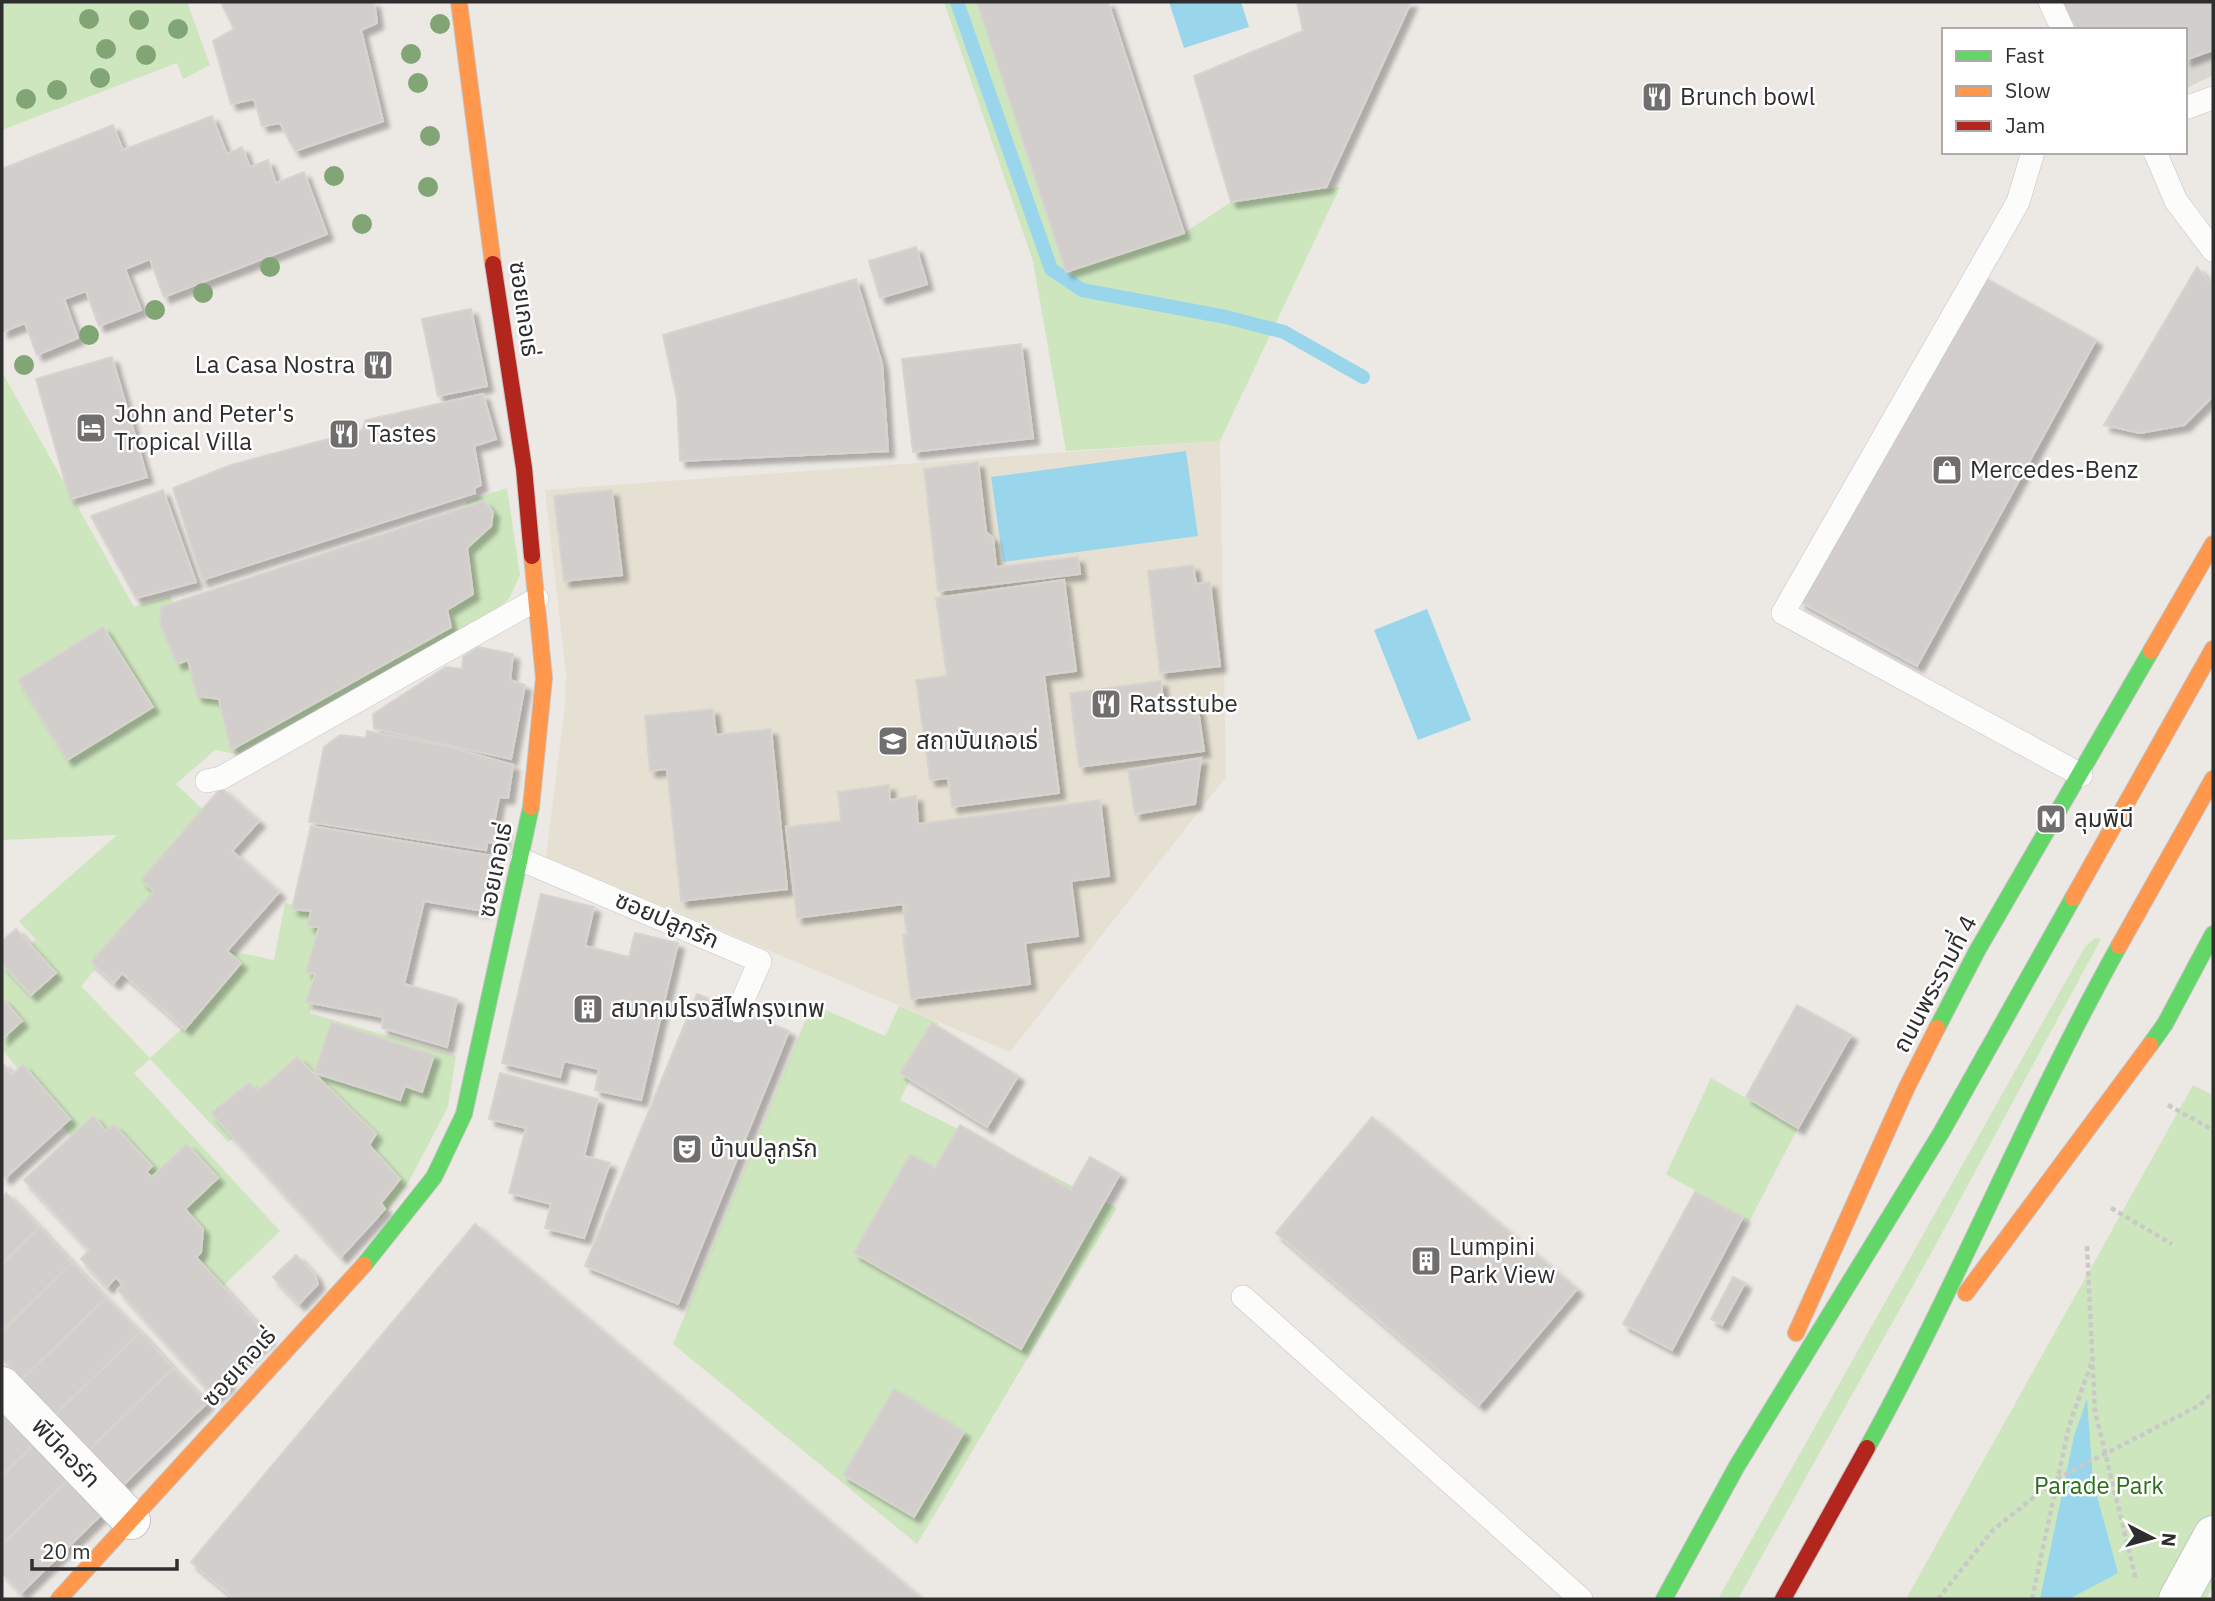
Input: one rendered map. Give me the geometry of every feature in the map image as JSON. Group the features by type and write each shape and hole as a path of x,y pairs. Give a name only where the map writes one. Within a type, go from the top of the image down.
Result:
{"main road":[{"name":"ซอยเกอเธ่","path":"59,1599 345,1286 432,1183 454,1144 464,1114 522,860 534,791 544,678 524,468 475,142 459,2"},
{"name":"ถนนพระรามที่ 4","path":"1737,1466 1907,1087 1977,951 2213,544"},
{"name":"ถนนพระรามที่ 4","path":"1664,1599 1737,1466 1941,1133 2213,649"},
{"path":"1783,1599 1915,1363 2074,1027 2213,779"},
{"path":"1915,1363 2165,1024 2213,934"}],"street":[{"name":"พีบีคอร์ท","path":"2,1386 131,1520"},
{"path":"2178,1599 2213,1535"}],"lane":[{"path":"2050,2 2062,28"},
{"path":"2187,107 2213,98"},
{"path":"2033,154 2018,202 1783,613 2081,775"},
{"path":"2156,154 2176,201 2213,250"},
{"path":"207,780 221,778 537,599"},
{"name":"ซอยปลูกรัก","path":"522,860 760,961 738,1011"},
{"path":"1243,1297 1581,1599"}],"path":[{"path":"2168,1105 2213,1130"},
{"path":"2111,1208 2172,1244"},
{"path":"2087,1246 2095,1411 2137,1584"},
{"path":"2032,1599 2069,1426 2092,1360"},
{"path":"1938,1599 1993,1530 2058,1478 2200,1405 2213,1392"}],"shaded area":[{"path":"2213,50 2213,75 2187,88 2187,59"},
{"name":"สถาบันเกอเธ่","path":"1220,441 1226,777 1010,1052 546,857 565,705 566,674 545,490"}],"green space":[{"path":"2,2 187,2 210,65 183,79 177,63 2,130"},
{"path":"944,2 977,2 1067,272 1184,233 1231,202 1340,187 1220,441 1066,451 1033,261"},
{"path":"2,372 134,607 170,596 242,727 461,537 467,501 507,488 520,575 509,599 486,618 236,754 215,750 176,784 219,825 81,986 150,1058 197,1015 221,949 274,960 285,903 326,910 310,1013 456,1056 448,1107 409,1181 381,1219 311,1088 228,1142 150,1059 134,1073 280,1231 217,1292 67,1132 2,1049 2,967 36,940 19,921 117,835 2,840"},
{"path":"2095,938 2101,939 1929,1257 1738,1599 1718,1599 2085,947"},
{"path":"812,1004 885,1036 899,1006 939,1023 900,1100 1117,1208 917,1544 673,1344"},
{"path":"1711,1078 1798,1128 1749,1222 1666,1174"},
{"name":"Parade Park","path":"2193,1085 2213,1095 2213,1586 2206,1599 1906,1599"}],"water":[{"path":"1169,2 1241,2 1249,27 1184,48"},
{"path":"1186,451 1198,536 1003,562 991,477"},
{"path":"1427,609 1471,720 1418,740 1374,630"},
{"path":"2087,1399 2093,1481 2118,1573 2069,1599 2040,1599 2074,1436"}],"building":[{"path":"221,2 374,2 377,23 361,30 383,121 295,151 280,123 262,126 254,99 231,104 213,41 234,29"},
{"path":"977,2 1108,2 1184,233 1066,272"},
{"path":"1297,2 1411,2 1326,187 1231,202 1194,76 1303,31"},
{"path":"2058,2 2213,2 2213,50 2187,59 2187,28 2077,28"},
{"path":"212,116 227,154 242,147 250,167 268,160 276,183 304,172 327,234 164,297 150,259 125,269 141,310 99,326 86,291 64,299 78,338 37,355 25,323 2,332 2,169 113,125 123,150"},
{"path":"916,247 927,284 880,298 869,261"},
{"path":"2197,267 2213,287 2213,396 2184,425 2140,433 2104,425"},
{"name":"Mercedes-Benz","path":"1978,274 2096,340 1917,666 1799,601"},
{"path":"856,279 882,364 888,451 680,461 677,400 663,335"},
{"path":"471,309 487,386 438,396 422,319"},
{"path":"1021,344 1033,438 913,452 902,359"},
{"name":"John and Peter's Tropical Villa","path":"112,357 147,477 70,499 36,379"},
{"path":"483,394 496,439 474,446 481,485 474,488 475,493 202,580 173,488 231,465 362,430 366,420"},
{"path":"978,462 986,532 993,538 996,567 1078,557 1080,574 938,591 924,469"},
{"path":"163,490 196,582 136,598 91,516"},
{"path":"612,490 622,575 564,581 554,496"},
{"path":"484,501 493,512 491,526 467,548 473,594 447,610 451,627 231,750 219,699 197,696 188,660 177,664 160,624 161,607"},
{"path":"1193,565 1196,584 1210,582 1220,666 1160,673 1148,571"},
{"path":"1064,580 1076,671 1044,675 1059,793 952,807 948,778 930,780 916,680 947,676 936,598"},
{"path":"103,627 153,707 67,760 18,680"},
{"path":"478,647 513,654 510,680 525,685 511,759 374,729 373,714 446,667 462,669 463,657"},
{"path":"1161,681 1163,701 1196,696 1204,751 1079,767 1070,693"},
{"path":"713,709 716,735 771,729 787,889 681,901 667,769 650,771 645,716"},
{"path":"367,731 451,747 513,765 508,798 499,797 494,823 504,829 503,844 487,842 486,850 309,822 324,747 340,735 366,738"},
{"path":"1201,758 1195,804 1135,814 1128,770"},
{"path":"889,785 890,800 916,796 918,824 1100,800 1109,876 1071,881 1078,936 1025,943 1030,984 911,999 903,935 907,935 903,904 797,918 786,827 841,821 838,792"},
{"path":"221,788 259,821 232,851 279,892 227,951 241,963 185,1029 122,973 114,983 91,962 154,891 141,880"},
{"path":"311,826 493,856 484,911 424,901 404,984 457,999 447,1047 382,1028 383,1017 306,1002 315,974 306,972 319,927 308,926 311,911 292,909"},
{"name":"สมาคมโรงสีไฟกรุงเทพ","path":"541,894 594,907 585,946 629,957 635,933 678,943 641,1100 595,1090 599,1069 564,1061 560,1077 502,1063"},
{"path":"16,929 56,973 31,995 2,964 2,941"},
{"name":"บ้านปลูกรัก","path":"697,994 789,1031 678,1304 585,1266"},
{"path":"2,998 22,1021 2,1039"},
{"path":"1797,1005 1851,1035 1798,1128 1746,1097"},
{"path":"331,1022 434,1055 422,1092 405,1086 400,1100 315,1073"},
{"path":"932,1023 1018,1076 987,1127 900,1073"},
{"path":"297,1057 376,1134 369,1145 400,1179 381,1203 385,1209 341,1257 211,1113 249,1083 258,1091"},
{"path":"2,1063 12,1075 23,1065 70,1119 5,1178 2,1175"},
{"path":"500,1073 598,1099 584,1156 610,1163 584,1238 545,1228 551,1204 509,1193 526,1128 489,1119"},
{"path":"93,1116 106,1131 114,1125 152,1166 146,1172 152,1177 187,1144 218,1178 185,1209 203,1229 201,1252 196,1257 269,1337 224,1378 229,1383 214,1396 118,1290 123,1285 116,1277 107,1287 81,1259 89,1250 24,1180"},
{"name":"Lumpini Park View","path":"1372,1117 1577,1289 1479,1405 1276,1233"},
{"path":"960,1125 1071,1190 1090,1157 1120,1174 1021,1349 854,1253 910,1154 935,1168"},
{"path":"1695,1192 1743,1217 1672,1350 1623,1324"},
{"path":"6,1193 39,1227 2,1264 2,1197"},
{"path":"475,1224 922,1599 235,1599 191,1562"},
{"path":"39,1227 72,1263 2,1332 2,1264"},
{"path":"296,1255 315,1275 318,1284 299,1304 273,1277"},
{"path":"72,1263 106,1298 22,1379 2,1359 2,1332"},
{"path":"1733,1277 1745,1283 1722,1325 1711,1319"},
{"path":"106,1298 140,1332 55,1415 22,1379"},
{"path":"140,1332 173,1368 89,1450 55,1415"},
{"path":"173,1368 207,1403 123,1485 89,1450"},
{"path":"894,1389 964,1432 914,1517 843,1475"},
{"path":"2,1409 38,1441 2,1476"},
{"path":"38,1441 72,1476 2,1545 2,1476"},
{"path":"72,1476 105,1511 21,1593 2,1573 2,1545"}],"waterway":[{"path":"957,2 1051,269 1082,290 1226,317 1284,332 1363,377"}],"traffic: fast":[{"path":"1937,1028 1977,951 2151,651"},
{"path":"364,1265 434,1177 464,1114 531,807"},
{"path":"1664,1599 1737,1466 1941,1133 2073,898"},
{"path":"2150,1045 2165,1024 2213,934"},
{"path":"1867,1448 1932,1323 2054,1070 2119,946"}],"traffic: slow":[{"path":"459,2 493,264"},
{"path":"2151,651 2213,544"},
{"path":"531,807 544,678 532,556"},
{"path":"2073,898 2213,649"},
{"path":"2119,946 2213,779"},
{"path":"1796,1333 1907,1087 1937,1028"},
{"path":"1966,1293 2150,1045"},
{"path":"59,1599 364,1265"}],"traffic: jam":[{"path":"493,264 524,468 532,556"},
{"path":"1783,1599 1867,1448"}],"place":[{"name":"Brunch bowl","path":"1657,97"},
{"name":"La Casa Nostra","path":"378,365"},
{"name":"John and Peter's Tropical Villa","path":"91,428"},
{"name":"Tastes","path":"344,434"},
{"name":"Mercedes-Benz","path":"1947,470"},
{"name":"Ratsstube","path":"1106,704"},
{"name":"สถาบันเกอเธ่","path":"893,741"},
{"name":"ลุมพินี","path":"2051,819"},
{"name":"สมาคมโรงสีไฟกรุงเทพ","path":"588,1009"},
{"name":"บ้านปลูกรัก","path":"687,1149"},
{"name":"Lumpini Park View","path":"1426,1261"}]}
